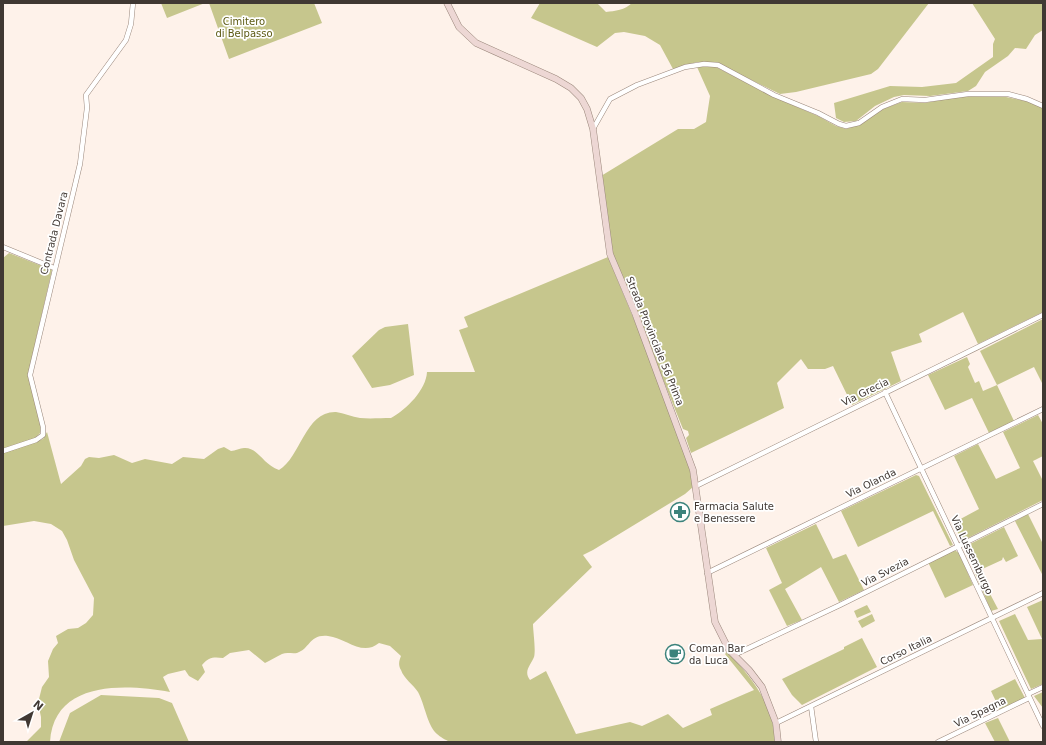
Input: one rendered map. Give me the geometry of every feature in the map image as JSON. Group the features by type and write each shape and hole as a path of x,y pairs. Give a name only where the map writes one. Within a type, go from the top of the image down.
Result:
{"street":[{"name":"Contrada Davara","path":"3,451 36,440 43,435 43,427 30,375 54,268 80,164 86,95 126,40 131,24 133,3"},
{"name":"Strada Provinciale 56 Prima","path":"447,3 459,27 476,43 556,78 571,88 581,98 587,109 593,129 608,247 635,313 693,470 715,622 724,643 756,678 767,699 776,723 778,742"},
{"path":"593,129 610,99 637,85 664,74 685,67 704,64 718,65 774,95 846,126 859,122 882,107 902,99 925,100 968,94 1002,94 1027,99 1043,106"},
{"path":"3,246 54,268"},
{"name":"Via Grecia","path":"696,486 1043,315"},
{"name":"Via Lussemburgo","path":"885,392 1043,726"},
{"name":"Via Olanda","path":"707,573 1043,409"},
{"name":"Via Svezia","path":"734,655 840,605 1043,504"},
{"name":"Corso Italia","path":"776,723 1043,593"},
{"name":"Via Spagna","path":"938,742 1029,696 1043,687"},
{"path":"811,706 816,742"}],"green space":[{"name":"Cimitero di Belpasso","path":"161,3 205,3 167,18"},
{"name":"Cimitero di Belpasso","path":"209,3 314,3 322,23 229,59"},
{"path":"540,3 597,3 606,12 623,9 632,3 929,3 878,69 871,74 796,92 780,94 716,63 697,62 673,69 660,45 645,36 624,32 615,33 597,47 531,18"},
{"path":"972,3 1043,3 1043,30 1035,35 1026,49 1015,48 1008,56 985,72 976,86 968,91 930,96 904,95 894,97 875,106 856,121 844,122 836,118 834,103 890,86 922,87 956,83 993,57 993,44 995,39"},
{"path":"697,67 716,67 774,97 818,116 836,126 846,129 861,124 883,109 902,102 925,103 971,96 1006,97 1026,101 1043,108 1043,312 978,344 963,312 919,334 922,342 891,352 901,381 852,405 833,366 825,369 808,369 801,359 777,383 784,408 691,453 686,438 689,435 688,431 683,429 612,253 601,176 678,129 694,129 706,122 710,96"},
{"path":"9,253 52,270 28,374 42,428 37,437 32,440 3,449 3,258"},
{"path":"608,257 640,334 689,466 693,487 685,494 583,555 592,567 533,624 535,654 527,671 528,677 530,680 546,671 576,734 630,722 642,726 668,714 683,728 712,715 710,709 754,690 725,654 727,652 745,671 760,692 771,716 775,742 450,742 437,734 434,730 428,720 418,692 404,676 400,668 399,663 401,656 390,646 379,643 373,647 366,648 354,646 335,637 322,636 313,639 305,648 297,653 282,654 265,663 249,650 230,653 223,658 211,658 202,665 205,672 198,681 189,676 185,670 168,674 163,677 170,692 152,689 113,688 95,691 78,697 64,707 54,722 50,742 26,742 41,727 41,717 38,703 42,687 49,677 48,661 53,649 58,643 56,636 68,629 78,628 86,623 93,615 94,598 74,560 62,531 51,524 34,521 3,526 3,452 43,439 47,432 61,484 81,466 85,459 89,457 99,458 114,455 132,463 145,459 172,464 183,457 204,459 218,449 224,447 231,451 249,448 257,453 273,468 279,470 293,455 310,426 317,419 326,414 336,412 360,418 391,418 403,410 415,398 423,386 427,372 475,372 459,330 468,327 464,317"},
{"path":"1043,319 1043,385 1034,367 997,385 980,351"},
{"path":"408,324 414,375 390,385 372,388 352,356 379,330 385,327"},
{"path":"967,357 970,364 968,367 975,383 979,381 983,391 997,385 1014,421 989,433 972,398 945,410 928,375"},
{"path":"1038,415 1043,424 1043,456 1033,461 1043,481 1043,500 962,541 953,523 979,509 954,456 978,444 996,479 1020,468 1003,432"},
{"path":"916,475 919,476 953,545 950,546 933,511 858,547 841,511"},
{"path":"1028,514 1043,544 1043,576 1015,521"},
{"path":"816,524 833,559 846,554 864,590 839,602 821,567 785,589 802,620 787,626 769,590 782,583 766,548"},
{"path":"1004,527 1018,556 1006,562 1003,557 1002,560 978,571 998,609 991,611 964,547"},
{"path":"953,549 959,553 973,585 945,598 928,562"},
{"path":"1043,600 1043,684 1031,689 999,621 1015,614 1028,640 1042,639 1027,607"},
{"path":"867,605 871,612 857,618 854,611"},
{"path":"872,614 875,621 862,628 858,621"},
{"path":"862,638 877,667 802,705 792,695 782,679 844,649 844,647"},
{"path":"1015,679 1025,698 1000,710 991,691"},
{"path":"1043,692 1043,708 1034,696"},
{"path":"101,695 159,698 172,703 189,742 59,742 70,713"},
{"path":"998,718 1010,742 995,742 985,723"}],"place":[{"name":"Farmacia Salute e Benessere","path":"680,512"},
{"name":"Coman Bar da Luca","path":"675,654"}]}
